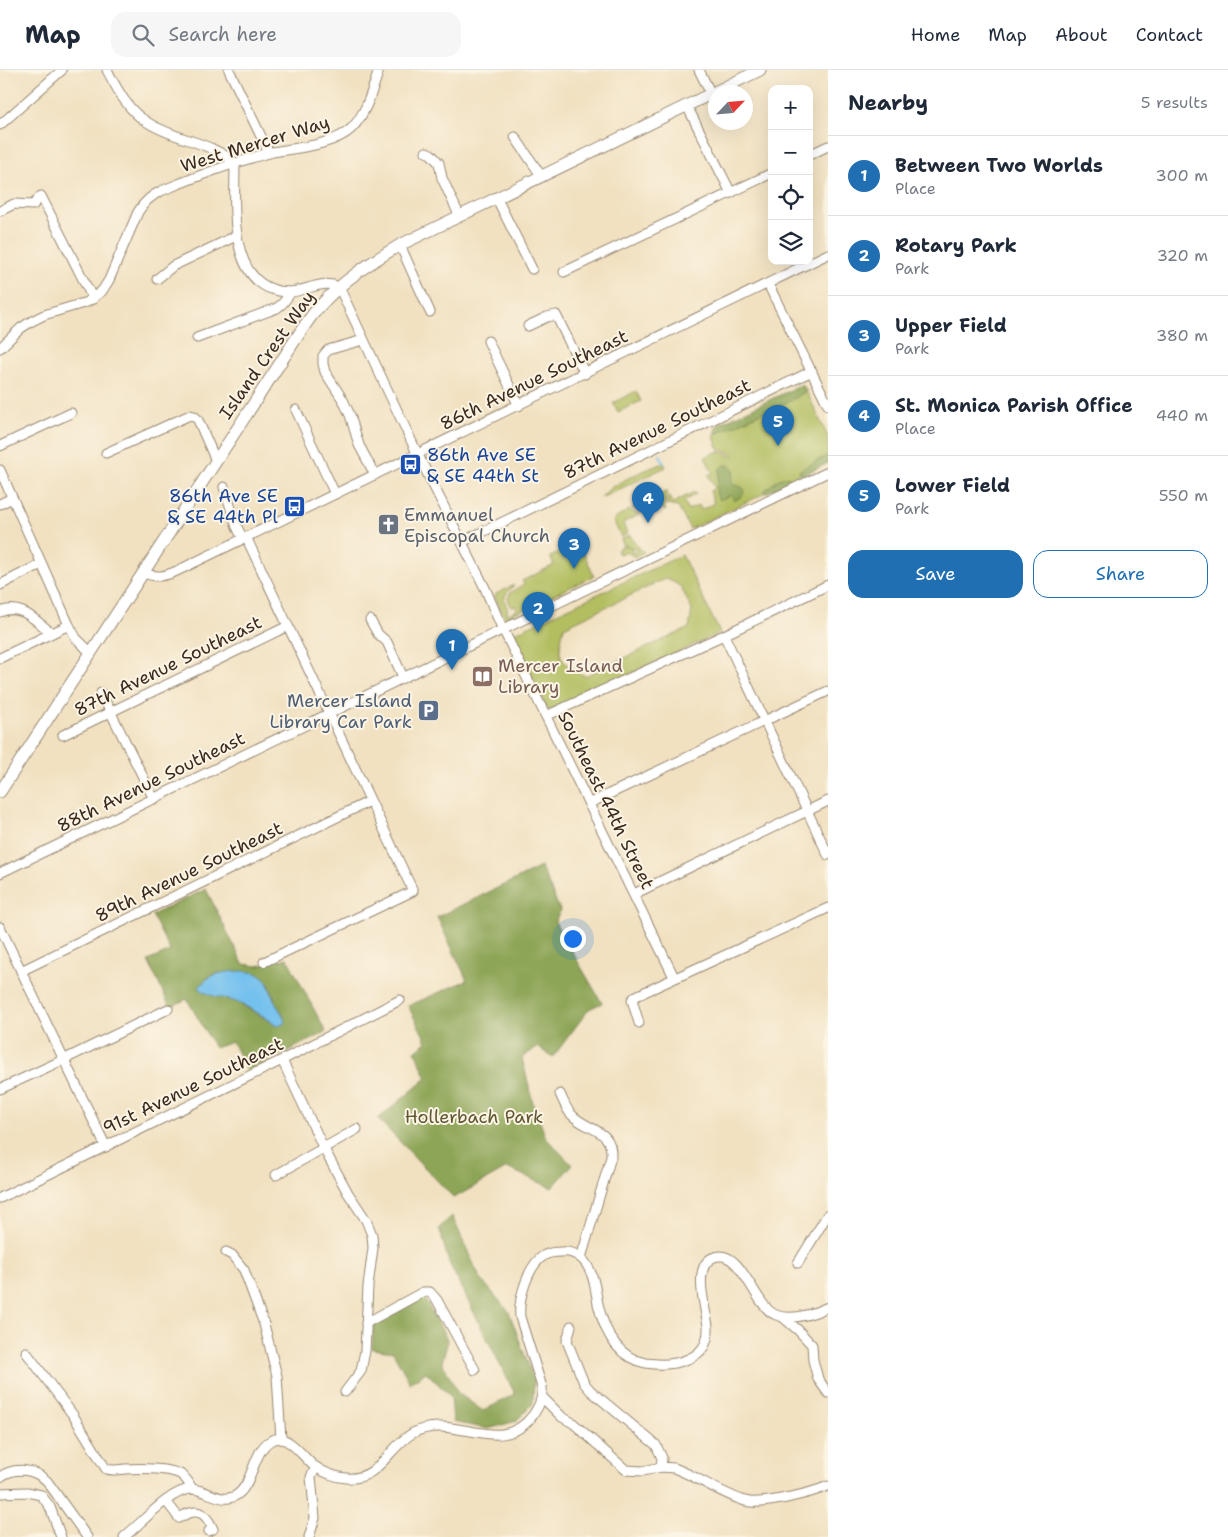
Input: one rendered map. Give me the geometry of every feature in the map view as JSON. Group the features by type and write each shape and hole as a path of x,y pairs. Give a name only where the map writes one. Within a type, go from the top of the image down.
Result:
{"main road":[{"name":"Island Crest Way","path":"729,85 760,70"},
{"name":"Island Crest Way","path":"0,792 319,307 373,261 400,245 708,96"}],"street":[{"path":"0,125 62,70"},
{"path":"107,70 125,100 143,120 161,130 221,153 235,163 236,236 244,263 256,278 274,289 291,292 325,284 333,284 339,288"},
{"path":"229,70 270,153"},
{"name":"West Mercer Way","path":"93,299 106,286 138,212 142,204 150,197 160,191 235,163 337,138 350,130 361,118 379,70"},
{"path":"699,70 708,88"},
{"path":"687,106 731,193"},
{"path":"515,137 542,177"},
{"path":"813,153 828,146"},
{"path":"426,152 431,154 439,163 442,178 460,217"},
{"path":"564,272 768,175"},
{"path":"0,211 14,204 33,205 41,196 93,299 44,315 32,321 21,328 0,348"},
{"path":"497,199 532,269"},
{"path":"157,279 173,266 236,236"},
{"path":"400,245 430,312"},
{"name":"86th Avenue Southeast","path":"143,572 151,576 169,575 828,254"},
{"path":"768,284 828,405"},
{"name":"Southeast 44th Street","path":"339,288 362,340 674,977"},
{"path":"197,338 276,308 283,303 291,292"},
{"path":"528,326 547,316 556,315 585,374"},
{"path":"362,340 328,350 323,356 323,364 325,372 343,400 359,444 375,475"},
{"path":"488,341 519,406"},
{"name":"87th Avenue Southeast","path":"462,542 812,371"},
{"path":"296,410 335,494"},
{"path":"0,446 71,413"},
{"path":"106,453 190,415 198,420 216,461"},
{"path":"0,470 69,625 76,638 91,653"},
{"name":"88th Avenue Southeast","path":"0,873 828,472"},
{"path":"224,487 237,527 245,538 288,626 328,714 413,890 264,962"},
{"path":"0,504 12,498"},
{"path":"0,585 41,564"},
{"path":"546,716 724,635 828,585"},
{"path":"0,612 8,609 17,609 52,633"},
{"path":"370,620 378,634 387,642 403,677"},
{"path":"0,658 69,625"},
{"name":"87th Avenue Southeast","path":"62,735 288,626"},
{"path":"724,635 828,855"},
{"path":"590,803 828,691"},
{"path":"101,693 154,799"},
{"name":"89th Avenue Southeast","path":"21,971 370,801"},
{"path":"634,894 828,801"},
{"path":"639,1023 632,1000 636,996 828,908"},
{"path":"0,927 106,1147"},
{"name":"91st Avenue Southeast","path":"0,1198 400,1000"},
{"path":"0,1089 168,1009"},
{"path":"282,1060 324,1149 343,1185 366,1220 372,1235 373,1248 368,1286 365,1351 361,1372 345,1392"},
{"path":"560,1094 570,1114 579,1122 603,1134 611,1149 580,1258"},
{"path":"276,1175 357,1129"},
{"path":"798,1263 828,1214"},
{"path":"226,1252 232,1255 244,1270 264,1324 277,1376 281,1439"},
{"path":"124,1537 166,1502 185,1490 200,1490 221,1498 232,1498 239,1494 247,1483 262,1449 275,1439 281,1439 292,1444 316,1467 338,1477 359,1477 377,1467 404,1439 427,1428 449,1427 480,1434 503,1434 514,1431 526,1422 543,1398 542,1387 520,1317 520,1301 531,1271 544,1256 563,1252 570,1252 580,1258 590,1271 604,1325 621,1351 642,1362 666,1364 680,1362 695,1355 705,1346 708,1326 701,1276 703,1265 716,1256 730,1259 736,1264 766,1308 784,1318 812,1345 813,1360 818,1379 828,1393"},
{"path":"366,1323 423,1292 430,1292 437,1300 475,1370"},
{"path":"784,1318 802,1316 828,1306"},
{"path":"571,1326 567,1341 584,1383 656,1445 662,1458 661,1467"},
{"path":"26,1352 73,1415 93,1446 103,1466 116,1471 126,1469 160,1470 177,1473 185,1478 192,1489"},
{"path":"543,1398 562,1417 574,1424 623,1469 643,1471 661,1467 680,1470 746,1502 776,1500 813,1492 828,1486"},
{"path":"309,1537 315,1518 311,1477 316,1467"},
{"path":"0,1477 11,1471 21,1470 41,1475 87,1537"},
{"path":"0,1493 27,1492 41,1495 50,1507 60,1537"},
{"path":"166,1502 179,1518 192,1511 199,1511 213,1529 209,1531"}],"green space":[{"path":"801,385 805,392 792,400 716,433 716,427 721,423"},
{"path":"804,386 828,437 828,459 755,498 690,529 678,507 666,505 669,495 673,503 694,492 696,494 684,501 688,510 699,505 701,510 714,503 710,491 715,488 708,475 713,473 705,457 719,451 734,457 733,454 719,449 714,437 716,433 721,432 719,429"},
{"path":"636,391 641,401 618,412 613,403"},
{"path":"828,455 828,463 803,475 799,473 800,470"},
{"path":"664,463 666,467 601,498 606,492 621,482"},
{"path":"725,465 730,466 734,470 732,481 734,485 742,487 745,491 742,496 734,501 731,495 719,500 716,493 720,468"},
{"path":"788,476 792,480 766,493 764,491 777,480"},
{"path":"667,491 664,506 666,511 658,507 642,514 632,508"},
{"path":"629,510 639,515 624,522 624,527 628,533 621,537 613,520"},
{"path":"630,535 640,550 644,552 634,557 627,552 619,554 617,550 624,545 630,547 623,544 621,539","holes":["631,547 636,549 636,552 633,553"]},
{"path":"573,546 582,549 594,576 505,618 495,597 496,594 514,585 505,596 505,601 508,614 517,610 516,606 511,607 508,598 510,593 524,584 522,581 554,565 550,557"},
{"path":"682,555 720,633 548,711 512,634","holes":["667,578 681,587 692,610 689,628 585,676 564,662 560,652 564,627"]},
{"name":"Hollerbach Park","path":"541,867 560,910 555,922 602,1003 589,1009 553,1057 537,1047 522,1058 533,1103 546,1138 572,1165 552,1188 507,1168 454,1198 378,1119 427,1078 415,1051 427,1042 408,1006 467,980 437,917"},
{"path":"206,889 243,964 258,966 287,958 326,1032 247,1071 232,1042 215,1048 187,999 170,1007 148,961 170,951 152,915","holes":["221,973 268,982 278,1007 283,1014 278,1026 203,982 212,975"]},
{"path":"452,1216 480,1278 509,1312 534,1380 533,1404 516,1421 488,1429 453,1422 451,1397 426,1372 410,1383 393,1352 372,1349 373,1326 424,1297 448,1341 442,1362 458,1393 483,1411 515,1394 449,1263 439,1228"}],"water":[{"path":"242,971 257,974 265,979 285,1023 278,1026 247,1007 231,1000 213,996 199,988 208,979 218,974"}],"waterway":[{"path":"660,455 664,463"}],"place":[{"name":"Lower Field","path":"778,446"},
{"name":"86th Ave SE & SE 44th St","path":"411,465"},
{"name":"86th Ave SE & SE 44th Pl","path":"294,506"},
{"name":"St. Monica Parish Office","path":"648,523"},
{"name":"Emmanuel Episcopal Church","path":"388,525"},
{"name":"Upper Field","path":"574,569"},
{"name":"Rotary Park","path":"538,633"},
{"name":"Between Two Worlds","path":"452,670"},
{"name":"Mercer Island Library","path":"482,676"},
{"name":"Mercer Island Library Car Park","path":"428,711"}]}
